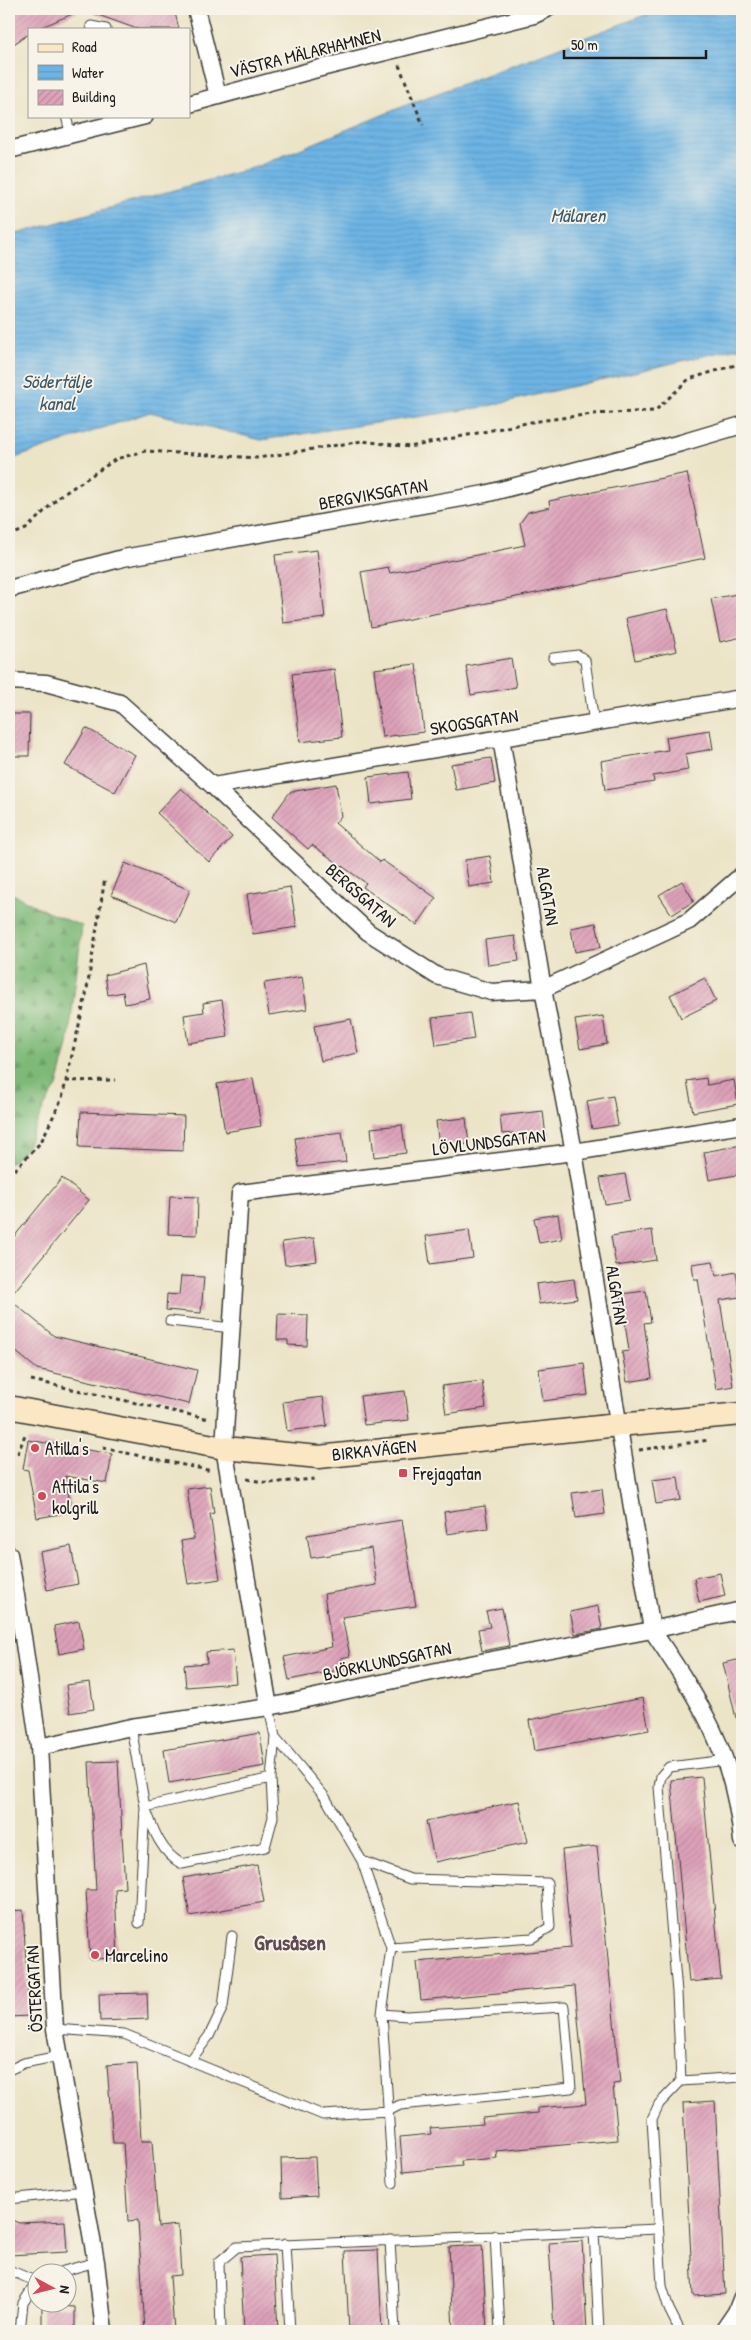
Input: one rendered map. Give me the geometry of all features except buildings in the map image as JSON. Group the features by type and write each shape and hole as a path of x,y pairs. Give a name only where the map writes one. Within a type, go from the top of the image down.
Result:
{"street":[{"path":"196,9 218,96"},
{"name":"VÄSTRA MÄLARHAMNEN","path":"190,104 534,15 547,9"},
{"path":"9,150 138,118"},
{"name":"BERGVIKSGATAN","path":"9,589 123,558 485,494 742,425"},
{"name":"BERGSGATAN","path":"9,681 46,683 120,704 213,786 368,932 437,976 490,992 543,989 689,921 742,875"},
{"name":"SKOGSGATAN","path":"213,786 742,698"},
{"name":"ALGATAN","path":"500,738 543,989 574,1152 652,1630 691,1688 714,1731 726,1760 742,1832"},
{"name":"LÖVLUNDSGATAN","path":"232,1328 240,1193 574,1152 742,1125"},
{"path":"232,1328 224,1448 269,1707"},
{"name":"BIRKAVÄGEN","path":"9,1407 224,1448 319,1457 618,1425 742,1414"},
{"name":"ÖSTERGATAN","path":"9,1554 24,1637 39,1747 55,2029 96,2262 104,2331"},
{"name":"BJÖRKLUNDSGATAN","path":"39,1747 131,1727 269,1707 460,1666 652,1630 742,1610"},
{"path":"723,2331 736,2312 742,2297"}],"lane":[{"path":"91,26 101,28"},
{"path":"66,118 71,136"},
{"path":"553,658 578,655 585,660 594,723"},
{"path":"170,1321 232,1328"},
{"path":"131,1727 146,1808 154,1834 173,1859 182,1864 265,1848 273,1816 271,1778 275,1737 269,1707"},
{"path":"275,1737 324,1797 362,1861 391,1948 382,2014 393,2183"},
{"path":"681,2081 677,1992 659,1787 661,1776 669,1767 726,1760"},
{"path":"146,1808 271,1778"},
{"path":"139,1923 146,1808"},
{"path":"362,1861 410,1879 547,1883 550,1927 532,1938 391,1948"},
{"path":"190,2062 209,2036 223,2007 232,1936"},
{"path":"55,2029 124,2034 323,2115 388,2112 400,2105 571,2088 564,2007 407,2016 382,2014"},
{"path":"9,2070 24,2063 59,2056"},
{"path":"680,2331 668,2308 662,2286 652,2119 659,2104 681,2081 742,2077"},
{"path":"9,2199 84,2191"},
{"path":"221,2331 219,2262 236,2247 494,2235 658,2230"},
{"path":"594,2231 598,2331"},
{"path":"494,2235 500,2331"},
{"path":"390,2240 396,2331"},
{"path":"286,2244 290,2331"},
{"path":"78,2267 96,2262"},
{"path":"9,2270 28,2278"},
{"path":"20,2331 23,2303 28,2295"}],"path":[{"path":"394,50 423,125"},
{"path":"9,536 26,529 59,497 116,459 145,451 258,458 362,441 410,447 531,422 592,414 655,411 689,379 742,363"},
{"path":"9,1176 41,1142 62,1098 86,995 105,878"},
{"path":"66,1081 115,1080"},
{"path":"31,1380 226,1422"},
{"path":"9,1453 18,1453 24,1431"}],"green space":[{"path":"9,892 47,912 82,926 68,1045 57,1086 44,1107 26,1148 9,1164"}],"water":[{"name":"Mälaren","path":"661,9 742,9 742,347 484,407 261,440 150,412 9,460 9,236 256,167 414,102"}],"place":[{"name":"Atilla's","path":"35,1448"},
{"name":"Frejagatan","path":"403,1473"},
{"name":"Attila's kolgrill","path":"42,1496"},
{"name":"Marcelino","path":"95,1955"}],"district":[{"name":"Grusåsen","path":"290,1942"}],"water label":[{"name":"Södertälje kanal","path":"57,392"}]}
